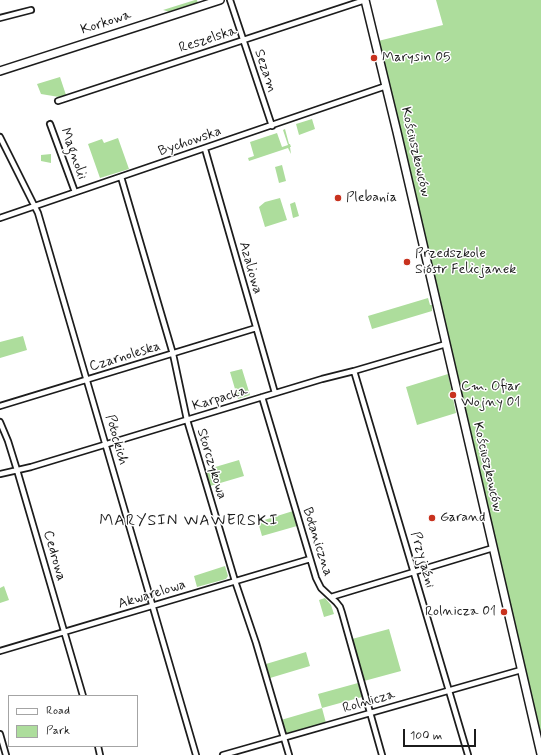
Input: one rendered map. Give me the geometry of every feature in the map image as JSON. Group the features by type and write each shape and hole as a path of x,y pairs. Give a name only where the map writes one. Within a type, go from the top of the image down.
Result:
{"street":[{"name":"Korkowa","path":"0,70 220,0"},
{"name":"Sezam","path":"230,0 242,40 272,126"},
{"name":"Reszelska","path":"58,101 365,0"},
{"name":"Kościuszkowców","path":"365,0 541,754"},
{"path":"0,18 31,10"},
{"name":"Bychowska","path":"0,218 386,86"},
{"name":"Magnolii","path":"50,124 75,192"},
{"name":"Potockich","path":"0,137 35,206 196,755"},
{"name":"Azaliowa","path":"205,148 275,393"},
{"name":"Storczykowa","path":"121,177 173,354 187,420 235,581 256,642 288,755"},
{"name":"Czarnoleska","path":"0,406 256,328"},
{"name":"Karpacka","path":"0,474 31,467 322,379 446,344"},
{"name":"Przyjaźni","path":"354,371 468,755"},
{"name":"Botaniczna","path":"262,397 310,559 321,588 340,607 382,755"},
{"name":"Cedrowa","path":"0,422 17,470 83,695"},
{"path":"330,597 493,548"},
{"name":"Akwarelowa","path":"0,651 310,559"},
{"name":"Rolnicza","path":"223,755 521,670"},
{"path":"0,734 6,755"}],"green space":[{"path":"197,0 198,3 170,12 163,10"},
{"path":"436,0 541,0 541,740 378,41 443,25"},
{"path":"60,77 66,95 59,97 41,94 37,84"},
{"path":"312,119 315,129 299,135 296,124"},
{"path":"285,129 291,147 291,154 288,148 249,161 248,158 254,156 250,142 277,133 282,147 288,145 283,130"},
{"path":"118,138 129,169 100,178 88,144 102,139 104,143"},
{"path":"51,154 51,163 41,161 41,155"},
{"path":"282,165 286,181 279,183 275,167"},
{"path":"280,198 287,220 265,227 259,207 265,202"},
{"path":"295,202 299,216 293,218 290,204"},
{"path":"428,298 430,305 432,305 432,311 372,329 368,316"},
{"path":"23,336 27,350 0,358 0,342"},
{"path":"242,369 250,395 238,399 230,372"},
{"path":"448,374 456,413 417,425 406,387"},
{"path":"239,460 244,476 210,486 205,470"},
{"path":"293,511 297,526 262,536 258,522"},
{"path":"225,566 228,576 226,579 197,587 194,576"},
{"path":"4,586 9,600 0,603 0,588"},
{"path":"325,598 331,605 334,614 324,617 319,600"},
{"path":"389,629 401,671 364,681 352,639"},
{"path":"306,652 310,666 270,678 266,664"},
{"path":"358,683 362,697 322,708 318,694"},
{"path":"322,708 326,723 285,734 281,720"}],"place":[{"name":"Marysin 05","path":"374,58"},
{"name":"Plebania","path":"338,198"},
{"name":"Przedszkole Sióstr Felicjanek","path":"407,262"},
{"name":"Cm. Ofiar Wojny 01","path":"453,395"},
{"name":"Garand","path":"432,518"},
{"name":"Rolnicza 01","path":"504,612"}],"district":[{"name":"MARYSIN WAWERSKI","path":"189,522"}]}
